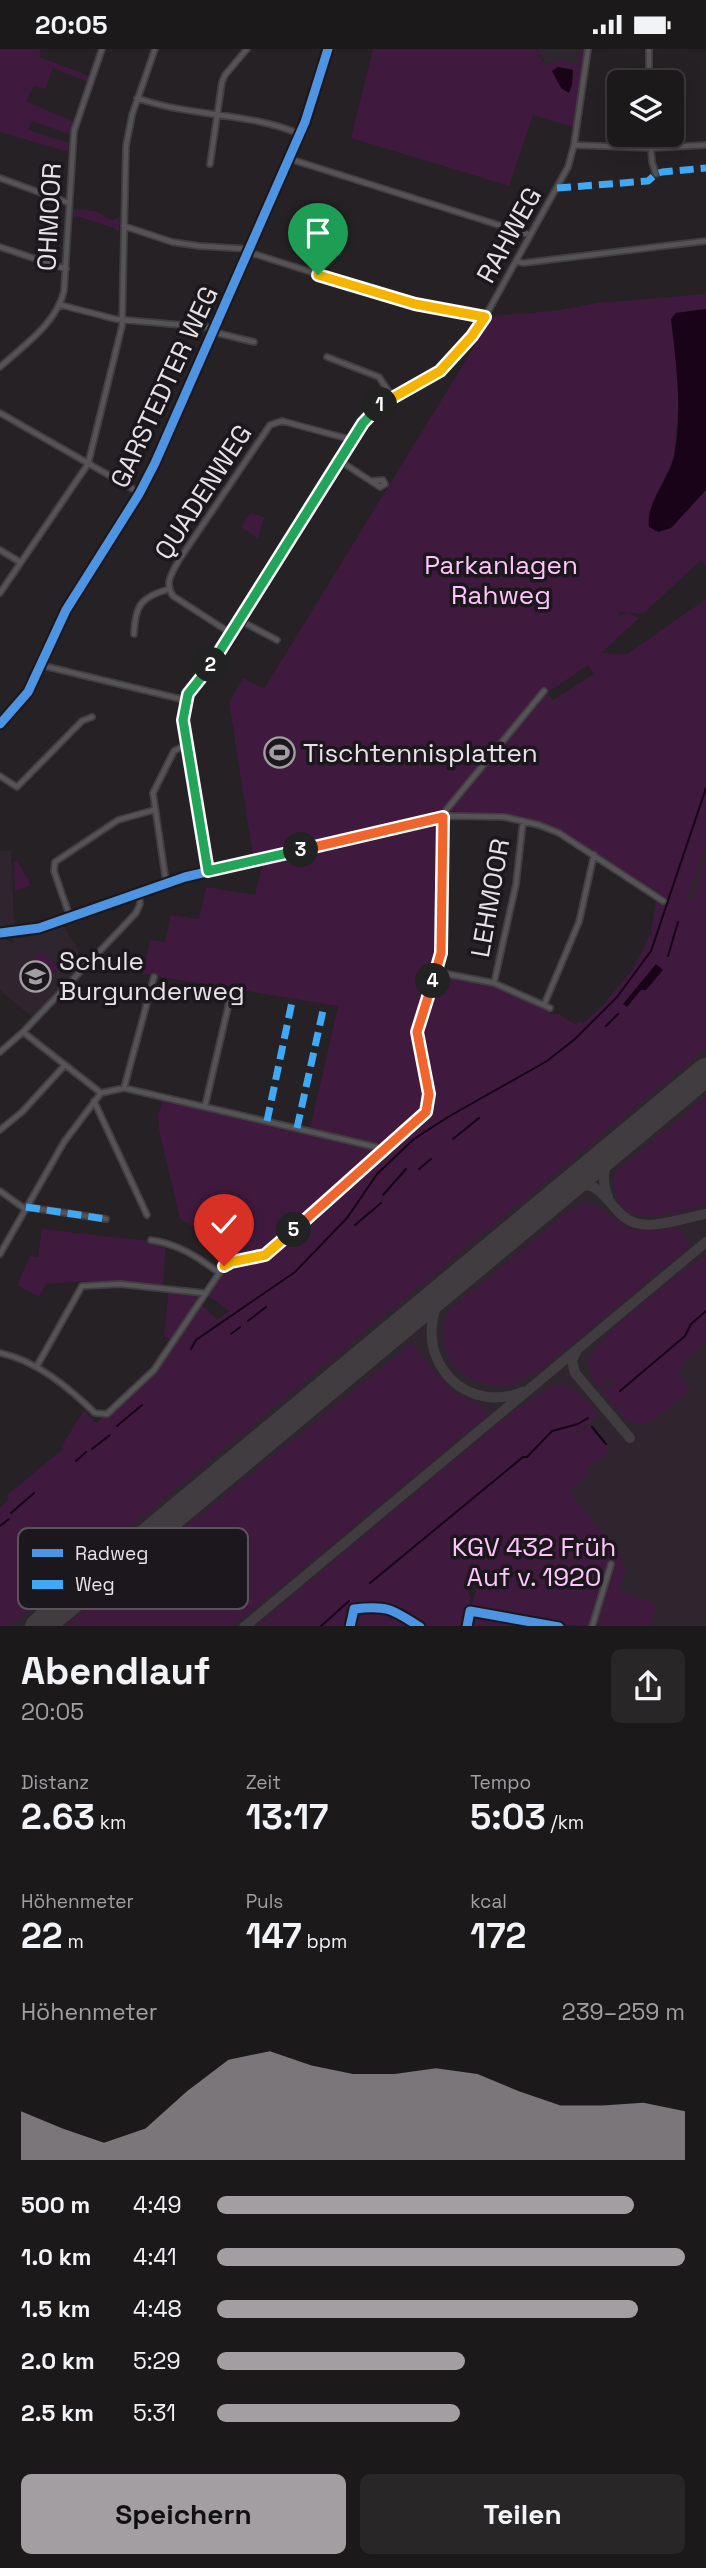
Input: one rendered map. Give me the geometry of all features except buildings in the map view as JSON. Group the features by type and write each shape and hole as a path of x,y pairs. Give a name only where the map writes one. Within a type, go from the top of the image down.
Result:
{"main road":[{"name":"GARSTEDTER WEG","path":"0,724 28,692 66,610 140,493 290,159 312,104 328,49"}],"street":[{"name":"OHMOOR","path":"0,367 44,327 61,305 66,269 74,131 102,49"},
{"path":"0,593 88,464 122,320 126,146 137,98 155,49"},
{"path":"210,164 223,78 247,49"},
{"name":"RAHWEG","path":"185,700 241,621 371,412 440,371 472,336 485,317 565,173 574,145 588,49"},
{"path":"649,49 649,70"},
{"path":"137,98 159,105 273,124 300,135"},
{"path":"574,145 650,148 706,145"},
{"path":"650,148 656,174"},
{"path":"290,159 530,235"},
{"path":"0,178 69,203"},
{"path":"124,226 156,238 248,251 392,297 485,317"},
{"path":"516,261 523,263 706,241"},
{"path":"0,247 66,269"},
{"path":"61,305 122,320 214,330"},
{"name":"GARSTEDTER WEG","path":"214,330 254,342"},
{"path":"327,357 379,377 393,398"},
{"path":"0,414 140,493"},
{"name":"QUADENWEG","path":"232,634 177,600 169,589 170,575 179,560 270,425 282,421 353,440"},
{"path":"340,461 371,481"},
{"path":"0,550 20,562"},
{"path":"134,634 140,603 152,593 169,589"},
{"path":"241,621 276,640"},
{"path":"40,665 185,700 183,720 208,871"},
{"path":"0,1353 19,1357 37,1366 95,1413 107,1414 154,1370 218,1272 227,1264 259,1257 272,1251 342,1185 421,1118 429,1105 417,1032 441,953 443,817 544,691"},
{"path":"0,776 17,787 82,721 92,717"},
{"path":"166,883 153,793 176,748 187,744"},
{"path":"70,917 54,871 55,862 118,820 154,810"},
{"path":"0,933 27,931 208,871 443,817 504,817 559,833 663,901"},
{"name":"LEHMOOR","path":"494,983 514,894 523,821"},
{"path":"544,1005 579,922 594,855"},
{"path":"0,1052 23,1032 136,913 140,904 139,892"},
{"path":"437,972 494,983 550,1008"},
{"path":"124,1089 154,977"},
{"path":"205,1107 232,990"},
{"path":"23,1032 101,1093"},
{"path":"0,1130 22,1112 65,1065"},
{"path":"0,1254 64,1142 101,1093 124,1089 376,1147 382,1151"},
{"path":"94,1101 147,1215"},
{"path":"0,1191 25,1208 106,1219"},
{"path":"151,1240 186,1250 218,1272"},
{"path":"37,1366 82,1286 120,1284 204,1293"},
{"path":"592,1626 611,1564"},
{"path":"350,1626 354,1609 373,1608 392,1609 420,1626"},
{"path":"467,1626 470,1611"}],"shaded area":[{"path":"536,49 583,49 579,68 547,66"},
{"path":"558,67 573,70 569,93 561,88 552,71"},
{"path":"706,309 706,490 671,528 658,532 649,527 649,517 654,499 671,465 677,439 678,387 671,319 676,313"},
{"path":"706,826 706,1626 656,1626 649,1623 618,1590 613,1568 588,1523 326,1626 1,1626 18,1606 18,1609 248,1609 248,1528 86,1528 424,1140 614,1010"},
{"path":"0,851 11,851 14,927 0,927"},
{"name":"Schule Burgunderweg","path":"63,924 85,963 33,1018 0,990 0,939 12,943 14,938 29,937"},
{"path":"656,964 663,970 627,1007 623,1004"}],"green space":[{"path":"0,49 41,49 39,57 90,76 88,82 53,68 45,89 34,86 26,101 74,122 71,135 32,121 28,130 69,143 68,152 0,132"},
{"path":"373,49 536,49 545,64 564,61 578,66 581,49 586,49 576,128 533,115 509,186 351,138","holes":["558,67 571,69 572,86 565,91 552,72"]},
{"path":"73,209 94,211 113,220 120,216 119,232 77,216 74,219"},
{"name":"Parkanlagen Rahweg","path":"706,294 706,309 676,313 679,394 674,457 648,515 671,528 706,490 706,565 701,560 643,614 620,612 618,615 628,613 639,618 601,653 627,654 706,599 706,847 688,897 693,899 706,856 706,1048 128,1528 18,1528 18,1609 30,1609 10,1626 0,1626 0,1508 9,1499 7,1495 63,1449 61,1447 84,1410 96,1423 140,1387 168,1353 200,1303 217,1320 229,1311 206,1294 225,1268 234,1263 233,1259 207,1235 180,1219 159,1129 158,1114 163,1100 375,1148 373,1158 343,1186 422,1119 431,1101 428,1100 420,1117 385,1145 310,1129 338,1006 143,974 150,940 165,942 171,915 199,919 206,887 255,895 263,862 440,819 441,954 434,972 498,986 552,1014 559,1014 576,1025 579,1021 583,1023 602,1006 633,969 651,933 656,900 660,898 545,823 506,814 458,813 445,808 434,817 311,845 309,834 289,837 291,849 253,856 229,702 243,678 264,689 493,316 554,311 597,303","holes":["588,665 594,674 553,700 547,693"]},
{"path":"250,513 264,517 258,539 241,527"},
{"path":"17,860 31,885 15,891 14,862"},
{"path":"40,951 59,966 36,992 18,976"},
{"path":"706,1096 706,1203 676,1212 644,1216 630,1212 620,1205 615,1192 615,1172"},
{"path":"583,1203 601,1209 621,1224 635,1229 677,1227 689,1247 558,1356 531,1375 503,1385 486,1384 470,1378 451,1360 445,1348 444,1329 449,1310 572,1208"},
{"path":"42,1229 166,1243 163,1285 92,1281 46,1284 39,1297 17,1285 30,1256 38,1257"},
{"path":"706,1254 706,1342 684,1361 678,1375 690,1390 652,1421 636,1424 618,1411 603,1391 615,1381 613,1377 601,1389 593,1378 588,1365 592,1354 620,1323"},
{"path":"169,1289 200,1294 171,1339 164,1337"},
{"path":"411,1344 452,1391 486,1410 485,1417 233,1626 64,1626 85,1609 248,1609 248,1528 185,1528"},
{"path":"563,1384 582,1396 598,1415 581,1430 566,1438 589,1426 610,1451 588,1468 587,1475 568,1491 615,1548 610,1562 608,1561 589,1626 529,1620 471,1606 481,1575 477,1573 473,1588 468,1591 471,1598 464,1626 256,1626 514,1411 550,1387"},
{"name":"KGV 432 Früh Auf v. 1920","path":"620,1553 623,1560 621,1563 626,1570 618,1590 653,1603 656,1606 650,1623 656,1626 596,1626 613,1569 611,1565"},
{"path":"475,1613 554,1626 469,1626 470,1617"}],"waterway":[{"path":"191,1349 196,1340 295,1272 347,1218 377,1174 414,1139 547,1061 575,1039 617,997 651,951 706,788"},
{"path":"668,956 678,922"},
{"path":"606,1026 618,1014"},
{"path":"453,1139 479,1118"},
{"path":"419,1169 431,1159"},
{"path":"383,1195 406,1169"},
{"path":"355,1225 381,1203"},
{"path":"248,1321 266,1307"},
{"path":"620,1391 685,1336 691,1324 706,1311"},
{"path":"231,1334 240,1327"},
{"path":"117,1426 142,1405"},
{"path":"370,1583 523,1457 527,1457 552,1431 578,1424 588,1418"},
{"path":"592,1427 606,1444"},
{"path":"92,1449 110,1435"},
{"path":"76,1461 86,1452"},
{"path":"11,1513 34,1493"},
{"path":"0,1526 9,1519"},
{"path":"321,1626 349,1601"}],"taxiway":[{"path":"608,1197 604,1172 614,1149"},
{"path":"565,1190 578,1185 597,1189 618,1212 636,1223 661,1224 706,1214"},
{"path":"245,1626 706,1242"},
{"path":"448,1287 436,1309 432,1331 434,1352 444,1370 458,1385 476,1394 498,1397 523,1392"},
{"path":"577,1350 572,1361 575,1373 630,1438"},
{"path":"51,1626 61,1609"}],"runway":[{"path":"158,1528 706,1072"},
{"path":"40,1626 61,1609"}],"marked path":[{"path":"557,188 648,181 662,172 706,168"},
{"path":"267,1121 292,1002"},
{"path":"297,1128 324,1006"},
{"path":"26,1207 106,1219"}],"cycle path":[{"path":"0,724 28,692 66,610 139,494 155,463 305,122 328,49"},
{"path":"208,871 183,720 188,694 226,644 371,412 440,371 472,336 485,317"},
{"path":"0,933 39,928 185,877 443,817"},
{"path":"350,1626 354,1609 374,1608 396,1612 418,1626"},
{"path":"467,1626 470,1611 553,1626"}],"place":[{"name":"Tischtennisplatten","path":"280,753"},
{"name":"Schule Burgunderweg","path":"36,976"}],"route":[{"path":"224,1266 272,1251 342,1185 421,1118 429,1105 417,1032 441,957 443,817 208,871 183,720 188,694 226,644 371,412 440,371 472,336 485,317 415,304 318,275"}]}
